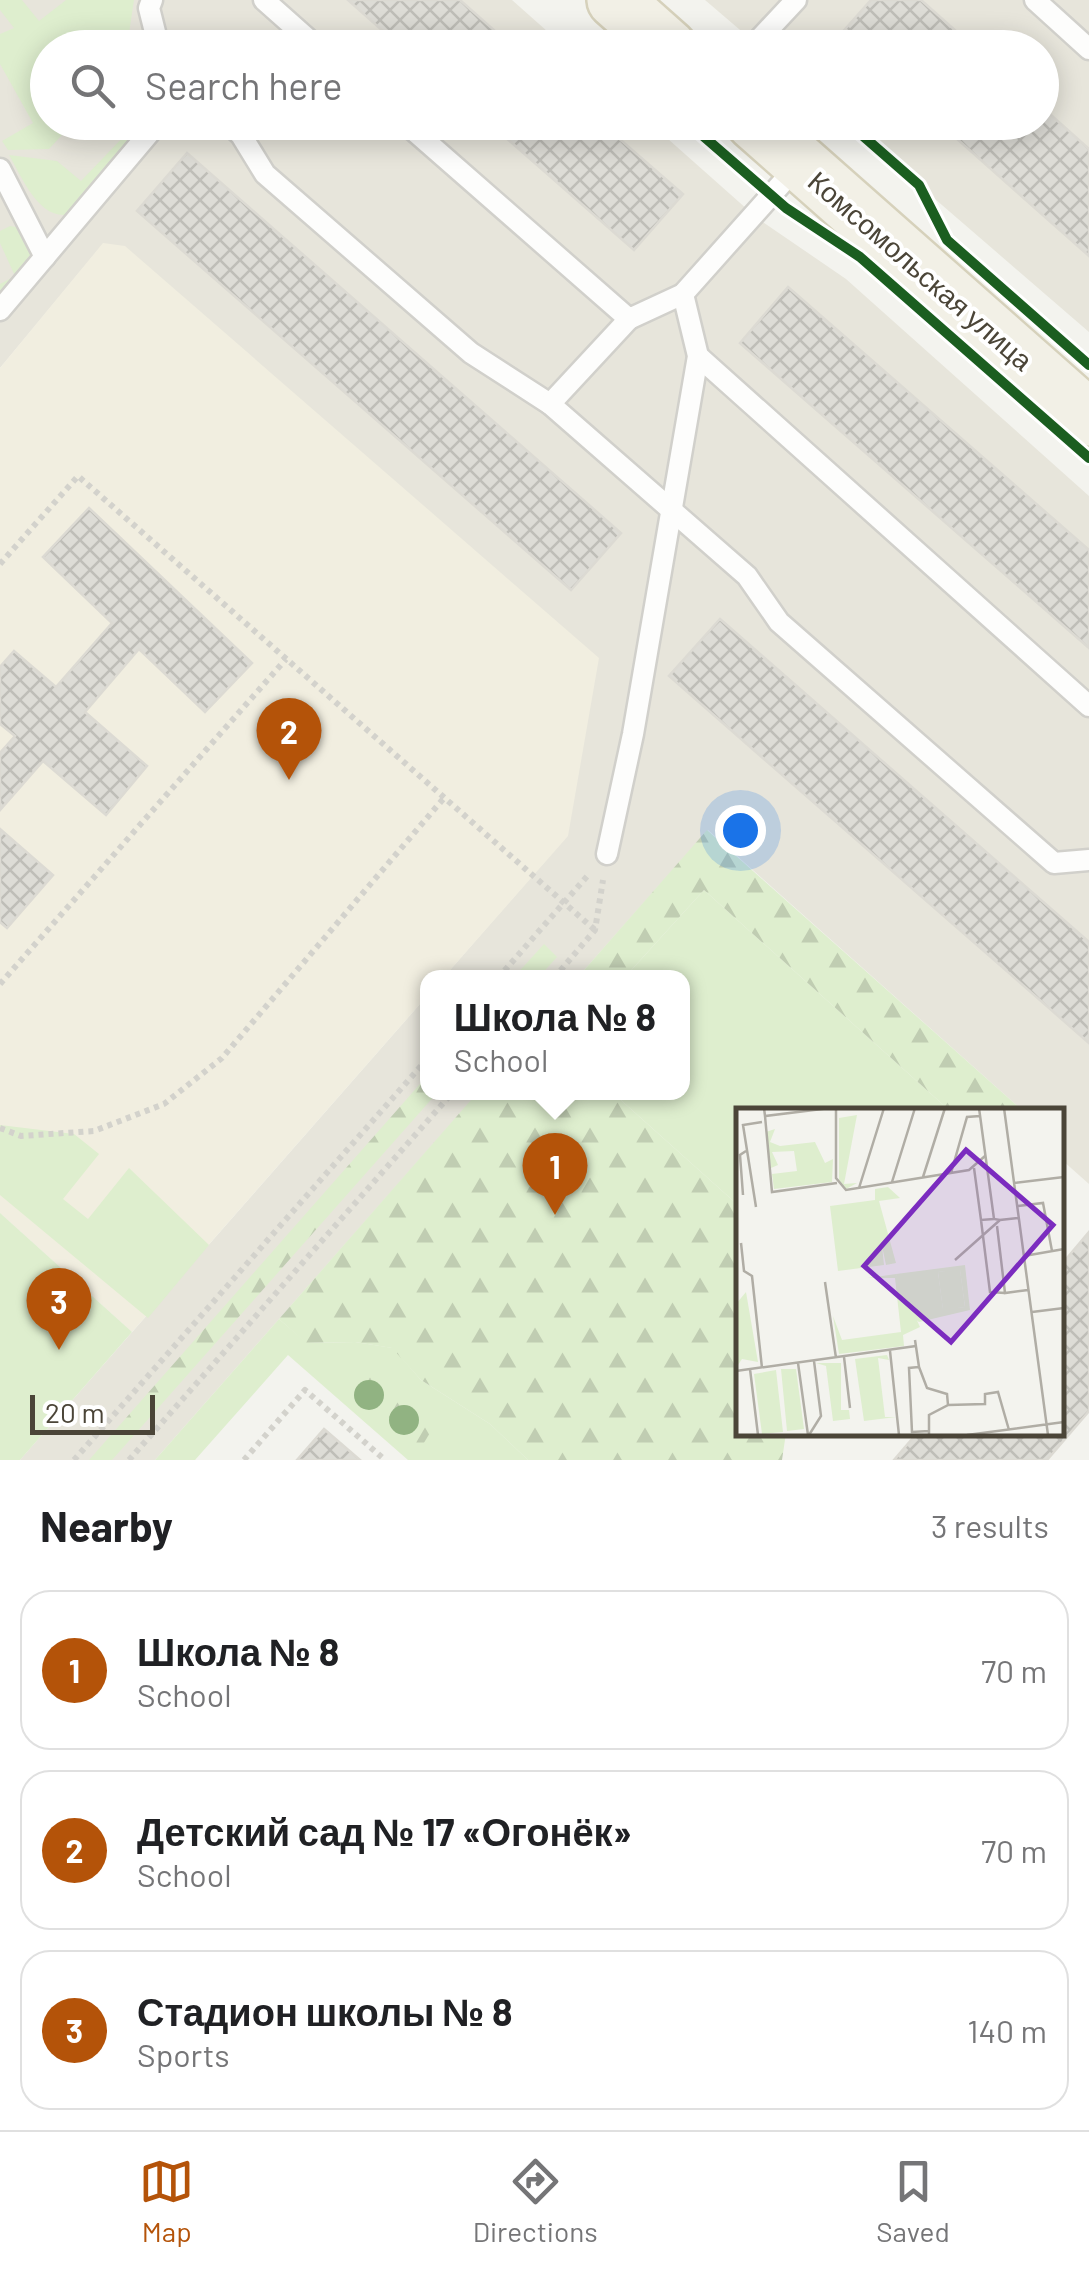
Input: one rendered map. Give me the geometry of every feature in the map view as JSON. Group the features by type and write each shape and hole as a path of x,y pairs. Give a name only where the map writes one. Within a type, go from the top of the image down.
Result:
{"main road":[{"path":"615,0 649,30"},
{"name":"Комсомольская улица","path":"774,140 1080,403"}],"lane":[{"path":"152,0 148,8 154,30"},
{"path":"264,0 298,30"},
{"path":"768,30 796,0"},
{"path":"1035,0 1089,49"},
{"path":"0,310 143,140"},
{"path":"244,140 264,174 470,353 550,404 748,576 779,622 1054,863 1089,860"},
{"path":"425,140 629,319"},
{"path":"550,404 629,319 683,294 800,163"},
{"path":"0,170 45,257"},
{"path":"607,854 633,734 698,356 683,294"},
{"path":"698,356 1089,706"}],"path":[{"path":"0,564 78,476 595,930"},
{"path":"0,984 286,659"},
{"path":"0,1128 20,1136 94,1131 164,1104 222,1058 444,798"},
{"path":"505,970 607,854"},
{"path":"561,970 595,930 607,854"},
{"path":"74,1460 420,1067"},
{"path":"129,1460 445,1100"},
{"path":"244,1460 305,1390 385,1460"}],"shaded area":[{"path":"0,0 512,0 546,30 30,30 30,140 669,140 757,218 846,279 1089,496 1089,1184 1064,1162 1064,1108 1020,1108 708,830 584,970 450,970 567,836 103,244 0,368"},
{"path":"705,0 1089,0 1089,332 867,140 1059,140 1059,30 740,30"},
{"path":"103,243 125,246 599,658 568,836 450,970 420,970 420,1004 132,1332 0,1213 0,368"},
{"path":"420,1004 420,1100 472,1100 155,1460 20,1460"}],"green space":[{"path":"0,0 22,0 39,21 66,0 134,0 130,30 30,30 30,118 0,64 0,34 14,28 0,10"},
{"path":"30,125 30,140 57,140 49,149 8,150 2,141"},
{"path":"120,140 130,140 71,214 60,215 41,205 9,155 57,161 81,181"},
{"path":"16,227 34,258 0,299 0,284 15,276 0,243 0,231"},
{"path":"707,830 1020,1108 947,1108 704,890 631,970 584,970"},
{"path":"704,890 947,1108 736,1108 736,1203 621,1100 690,1100 690,970 631,970"},
{"path":"544,944 557,957 545,970 520,970"},
{"path":"420,1084 420,1100 431,1100 112,1460 89,1460"},
{"path":"471,1100 621,1100 736,1203 736,1435 786,1435 782,1460 528,1460 490,1424 421,1380 392,1348 355,1342 306,1343 279,1319"},
{"path":"0,1125 74,1134 99,1154 63,1199 88,1219 129,1168 209,1245 148,1318 0,1195"},
{"path":"0,1213 132,1332 20,1460 0,1460"},
{"path":"279,1319 307,1343 355,1342 393,1348 421,1380 490,1424 528,1460 408,1460 288,1355 195,1460 155,1460"},
{"path":"359,1361 439,1418 422,1446 378,1433 329,1390"}],"building":[{"path":"348,0 460,0 494,30 382,30"},
{"path":"871,0 921,0 955,30 844,30"},
{"path":"1059,122 1089,149 1089,256 958,140 1059,140"},
{"path":"509,140 621,140 683,194 634,250"},
{"path":"187,153 621,533 571,590 137,211"},
{"path":"788,287 1089,550 1089,648 740,343"},
{"path":"89,508 252,663 205,712 139,649 85,712 147,766 106,815 43,761 0,810 0,753 15,736 0,724 0,667 14,651 56,687 112,623 43,557"},
{"path":"720,619 1089,942 1089,1043 669,676"},
{"path":"0,829 53,875 7,928 0,922"},
{"path":"1089,1232 1089,1411 1047,1460 894,1460 915,1435 1064,1435 1064,1262"},
{"path":"324,1429 360,1460 297,1460"}],"cycle path":[{"path":"708,140 786,208 860,257 1089,458"},
{"path":"868,140 919,185 947,240 1089,365"}],"place":[{"name":"Детский сад № 17 «Огонёк»","path":"289,780"},
{"name":"Школа № 8","path":"555,1215"},
{"name":"Стадион школы № 8","path":"59,1350"}]}
